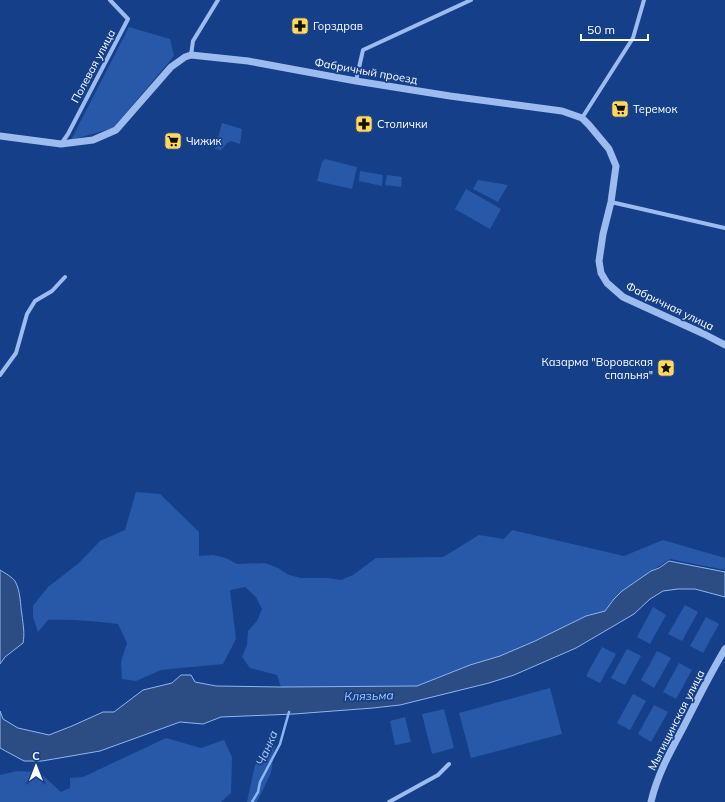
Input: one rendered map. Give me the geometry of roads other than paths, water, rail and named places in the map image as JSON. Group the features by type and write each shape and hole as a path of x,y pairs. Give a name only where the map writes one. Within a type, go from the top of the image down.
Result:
{"street":[{"name":"Полевая улица","path":"61,144 68,134 128,19 110,0"},
{"path":"0,136 61,144 94,140 116,130 171,67 185,57 191,55 193,41 218,0"},
{"path":"356,81 363,50 471,0"},
{"path":"582,118 633,38 644,0"},
{"name":"Фабричный проезд","path":"191,55 248,61 356,81 450,96 562,111 582,118 589,124 609,149 616,166 611,202 603,234 599,261 601,273 606,283"},
{"path":"611,202 725,228"},
{"path":"0,375 16,353 27,314 35,301 52,291 65,277"},
{"name":"Фабричная улица","path":"606,283 623,297 725,345"},
{"name":"Мытищинская улица","path":"651,802 661,770 725,649"},
{"path":"389,802 438,775 450,764"}],"water":[{"name":"Клязьма","path":"669,561 725,572 725,597 695,589 663,591 650,599 634,614 576,648 514,675 489,683 400,705 294,714 221,717 203,724 180,722 100,751 42,761 24,761 0,748 0,711 3,719 18,728 49,735 103,712 114,712 143,690 172,683 181,675 191,675 195,682 216,686 417,686 470,665 500,656 586,616 605,611 622,591 651,571 659,568"},
{"path":"0,570 12,578 17,585 20,598 24,636 23,643 5,657 0,664"}],"waterway":[{"name":"Чанка","path":"252,802 258,792 260,782 280,744 289,712"}],"place":[{"name":"Горздрав","path":"300,26"},
{"name":"Теремок","path":"620,109"},
{"name":"Столички","path":"364,124"},
{"name":"Чижик","path":"173,141"},
{"name":"Казарма \"Воровская спальня\"","path":"666,368"}]}
